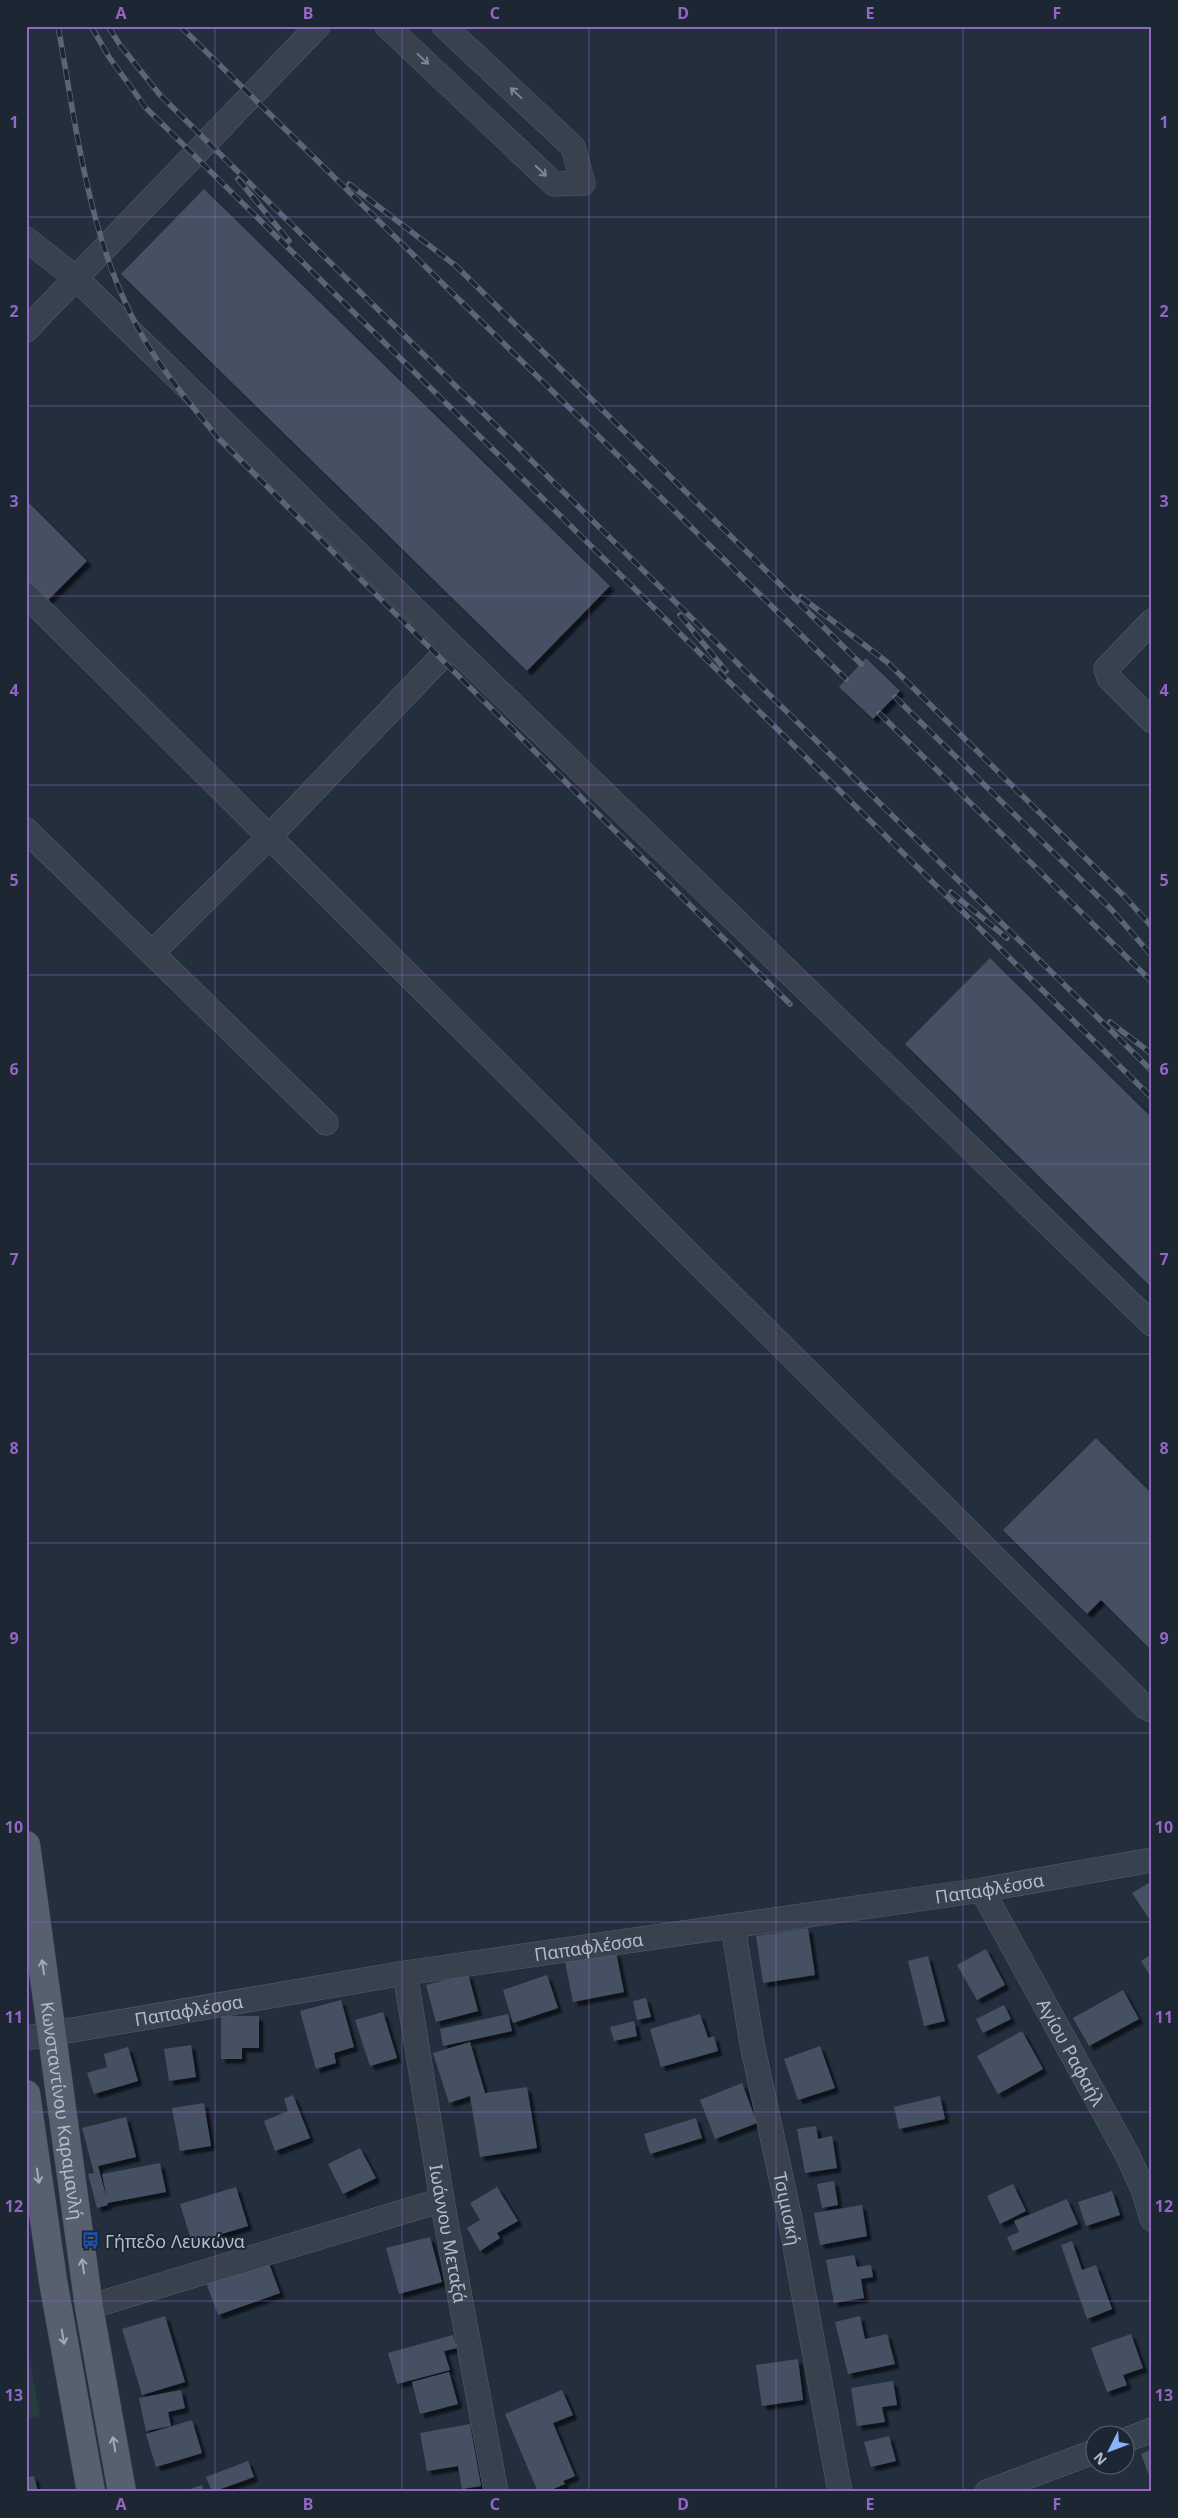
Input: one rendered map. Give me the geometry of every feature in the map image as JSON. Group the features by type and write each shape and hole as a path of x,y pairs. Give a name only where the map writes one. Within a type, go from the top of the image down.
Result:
{"main road":[{"name":"Κωνσταντίνου Καραμανλή","path":"26,1845 39,2036 122,2492"},
{"name":"Κωνσταντίνου Καραμανλή","path":"26,2094 53,2281 91,2492"}],"street":[{"path":"26,330 318,26"},
{"path":"387,26 554,184 582,183 573,147 444,26"},
{"path":"26,239 76,278 452,646 1152,1324"},
{"path":"26,595 1144,1706 1152,1710"},
{"path":"1152,621 1106,669 1109,678 1152,721"},
{"path":"152,953 270,837 452,646"},
{"path":"26,830 326,1123"},
{"name":"Παπαφλέσσα","path":"39,2036 405,1974 982,1890 1152,1860"},
{"name":"Αγίου Ραφαήλ","path":"982,1890 1127,2154 1148,2187 1152,2219"},
{"name":"Τσιμισκή","path":"734,1926 752,2044 790,2218 840,2492"},
{"name":"Ιωάννου Μεταξά","path":"405,1974 442,2200 496,2492"},
{"path":"89,2307 442,2200"},
{"path":"1136,2436 1152,2430"},
{"path":"987,2492 1086,2455"}],"green space":[{"path":"26,2339 40,2416 26,2419"}],"building":[{"path":"204,189 610,586 527,671 121,274"},
{"path":"26,500 87,561 47,601 26,581"},
{"path":"866,658 900,691 873,719 839,687"},
{"path":"990,958 1152,1118 1152,1288 905,1044"},
{"path":"1096,1438 1152,1494 1152,1651 1101,1600 1087,1614 1003,1530"},
{"path":"1152,1881 1152,1923 1132,1893"},
{"path":"808,1928 815,1975 763,1983 756,1936"},
{"path":"986,1949 1005,1985 977,2000 957,1965"},
{"path":"616,1952 624,1992 573,2002 565,1962"},
{"path":"1152,1954 1152,1979 1141,1961"},
{"path":"928,1956 945,2021 924,2026 908,1961"},
{"path":"468,1974 478,2011 436,2022 426,1985"},
{"path":"547,1975 558,2008 513,2023 503,1990"},
{"path":"1123,1990 1139,2019 1089,2046 1073,2018"},
{"path":"646,1998 651,2017 637,2020 633,2001"},
{"path":"341,2000 354,2047 334,2053 336,2063 316,2069 300,2011"},
{"path":"1004,2005 1011,2019 983,2033 976,2019"},
{"path":"383,2012 397,2058 370,2066 355,2020"},
{"path":"508,2014 512,2031 443,2046 440,2029"},
{"path":"700,2014 708,2038 714,2036 718,2051 661,2067 650,2029"},
{"path":"221,2016 259,2016 259,2048 242,2048 242,2059 221,2059"},
{"path":"634,2021 637,2036 614,2041 610,2027"},
{"path":"1022,2031 1043,2069 998,2094 977,2056"},
{"path":"470,2042 485,2093 479,2094 527,2087 537,2148 480,2157 470,2096 449,2103 433,2053"},
{"path":"191,2045 196,2077 169,2081 164,2049"},
{"path":"820,2046 835,2088 798,2100 784,2059"},
{"path":"128,2047 138,2081 94,2094 87,2073 107,2067 104,2054"},
{"path":"742,2083 757,2123 715,2139 700,2100"},
{"path":"293,2095 310,2138 275,2151 264,2121 288,2111 284,2099"},
{"path":"940,2096 945,2119 899,2129 894,2107"},
{"path":"204,2103 211,2146 180,2151 172,2108"},
{"path":"126,2117 136,2157 98,2166 107,2199 102,2174 160,2163 166,2192 107,2203 108,2205 97,2208 88,2174 94,2173 82,2128"},
{"path":"696,2118 702,2138 650,2154 644,2134"},
{"path":"816,2126 818,2139 832,2136 837,2168 805,2173 797,2129"},
{"path":"360,2148 376,2178 343,2194 328,2164"},
{"path":"834,2181 838,2205 822,2208 817,2184"},
{"path":"1013,2184 1026,2211 1000,2224 987,2196"},
{"path":"236,2187 248,2226 192,2243 180,2204"},
{"path":"497,2187 518,2221 497,2233 500,2238 480,2251 467,2228 480,2220 470,2203"},
{"path":"1112,2191 1120,2215 1086,2226 1078,2202"},
{"path":"1067,2199 1078,2224 1013,2251 1007,2237 1019,2232 1014,2221"},
{"path":"862,2205 867,2236 820,2245 814,2213"},
{"path":"430,2237 442,2282 399,2294 386,2248"},
{"path":"1072,2241 1082,2270 1096,2265 1112,2309 1087,2319 1061,2245"},
{"path":"266,2255 280,2293 218,2315 204,2277"},
{"path":"854,2255 857,2267 871,2265 873,2277 861,2279 864,2298 834,2303 826,2260"},
{"path":"165,2316 185,2382 142,2395 122,2329"},
{"path":"860,2316 865,2339 887,2334 895,2364 848,2374 835,2322"},
{"path":"1131,2334 1143,2368 1123,2375 1127,2385 1107,2392 1091,2348"},
{"path":"453,2335 457,2348 444,2351 450,2370 397,2384 388,2353"},
{"path":"798,2359 803,2400 762,2406 756,2365"},
{"path":"449,2372 458,2404 420,2414 412,2382"},
{"path":"893,2381 897,2405 882,2407 885,2422 857,2426 851,2388"},
{"path":"181,2390 185,2408 168,2412 171,2426 146,2431 139,2398"},
{"path":"562,2390 573,2415 553,2423 575,2476 563,2481 565,2484 546,2492 538,2492 505,2414"},
{"path":"192,2420 202,2453 156,2467 146,2434"},
{"path":"470,2424 481,2486 462,2489 458,2466 427,2471 420,2433"},
{"path":"889,2436 896,2461 871,2467 864,2442"},
{"path":"1152,2449 1152,2483 1141,2454"},
{"path":"248,2461 254,2477 212,2492 206,2477"},
{"path":"34,2476 38,2492 26,2492 26,2478"},
{"path":"202,2485 204,2492 184,2492 184,2491"}],"railway":[{"path":"58,26 80,152 100,235 114,276 131,315 152,352 176,386 219,439 790,1004"},
{"path":"91,26 109,57 146,108 1152,1098"},
{"path":"108,26 120,45 160,95 1152,1071"},
{"path":"180,26 846,679"},
{"path":"238,179 289,241"},
{"path":"349,184 456,266 861,664"},
{"path":"801,597 887,662 1125,897 1152,927"},
{"path":"680,615 726,671"},
{"path":"895,697 1112,910 1152,956"},
{"path":"879,713 1152,982"},
{"path":"951,892 1007,938"},
{"path":"1110,1022 1152,1054"}],"place":[{"name":"Γήπεδο Λευκώνα","path":"91,2241"}]}
